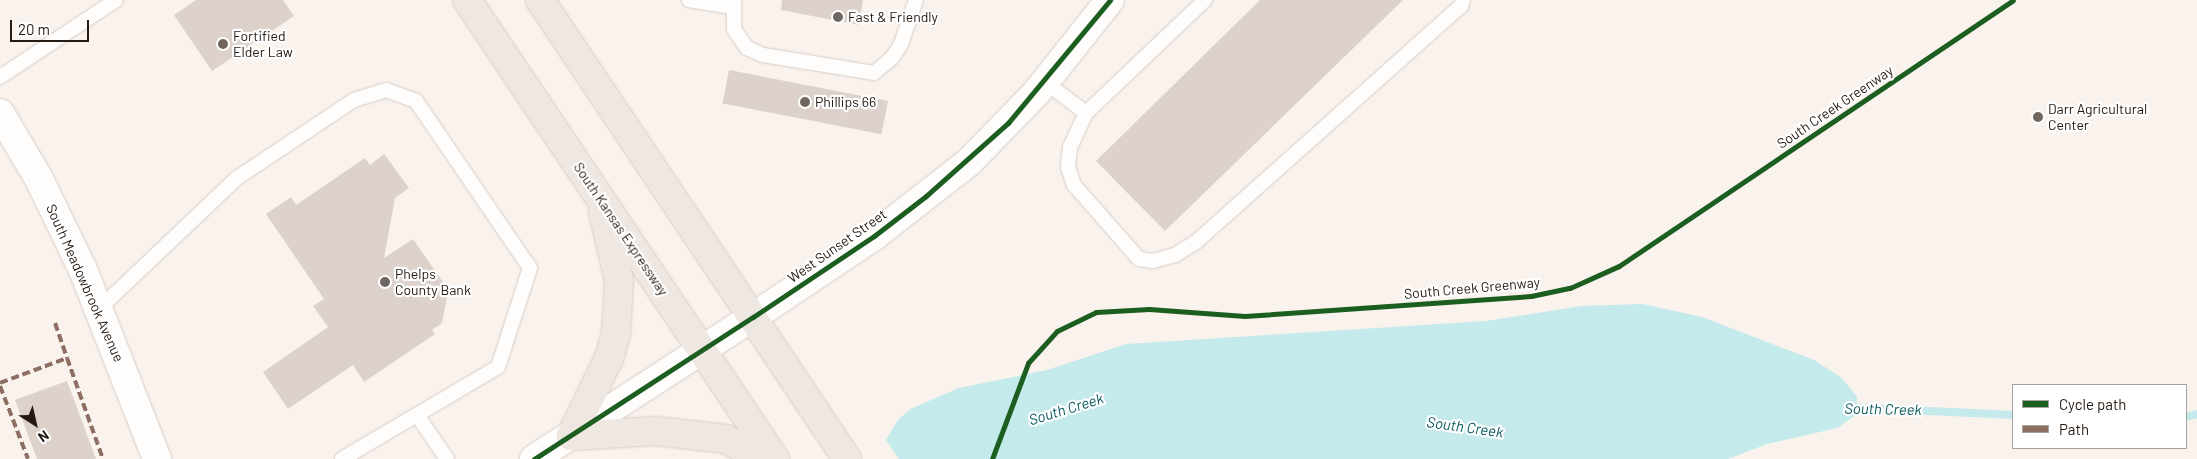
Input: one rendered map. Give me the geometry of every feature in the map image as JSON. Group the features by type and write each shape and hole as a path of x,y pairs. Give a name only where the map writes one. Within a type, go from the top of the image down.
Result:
{"main road":[{"name":"South Kansas Expressway","path":"467,0 775,459"},
{"path":"540,0 847,459"},
{"path":"570,436 610,358 616,334 618,280 599,197"},
{"path":"570,436 654,431 726,439 760,459"}],"street":[{"name":"West Sunset Street","path":"534,459 703,350 874,236 926,196 988,143 1045,82 1110,0"},
{"name":"South Meadowbrook Avenue","path":"0,113 38,179 100,308 157,459"}],"lane":[{"path":"0,77 116,0"},
{"path":"689,0 733,3 734,30 746,48 763,55 874,73 892,58 901,44 916,0"},
{"path":"1204,0 1086,113 1070,146 1068,167 1074,185 1139,259 1153,261 1175,255 1196,242 1461,6 1463,0"},
{"path":"1045,82 1086,113"},
{"path":"100,308 237,178 354,100 386,90 416,101 530,268 498,367 342,459"},
{"path":"418,414 447,459"}],"water":[{"path":"1643,304 1702,317 1814,360 1842,378 1857,397 1856,415 1837,428 1767,444 1728,459 899,459 886,440 898,420 910,409 959,388 1047,370 1126,344 1486,321 1582,306"}],"building":[{"name":"Fortified Elder Law","path":"196,0 283,0 294,16 212,71 174,15"},
{"name":"Fast & Friendly","path":"782,0 863,0 859,25 781,10"},
{"path":"1260,0 1403,0 1165,231 1096,161"},
{"name":"Phillips 66","path":"729,70 888,101 882,134 723,103"},
{"name":"Phelps County Bank","path":"384,154 409,188 395,198 384,258 413,239 445,285 441,288 447,298 442,323 432,330 435,334 364,382 353,365 288,409 263,372 328,327 313,306 324,299 266,214 291,197 296,205 365,158 370,165"},
{"path":"67,381 96,459 37,459 15,400"}],"waterway":[{"name":"South Creek","path":"1847,407 2012,415"},
{"name":"South Creek","path":"2187,417 2197,414"}],"marked path":[{"path":"55,323 67,358"},
{"path":"0,383 67,358 103,459"},
{"path":"0,386 28,459"}],"cycle path":[{"path":"534,459 874,236 926,196 1008,123 1110,0"},
{"name":"South Creek Greenway","path":"992,459 1028,363 1057,331 1096,312 1149,309 1245,316 1531,296 1570,288 1619,266 2013,0"}],"place":[{"name":"Fast & Friendly","path":"838,17"},
{"name":"Fortified Elder Law","path":"223,44"},
{"name":"Phillips 66","path":"805,102"},
{"name":"Darr Agricultural Center","path":"2038,117"},
{"name":"Phelps County Bank","path":"385,282"}]}
